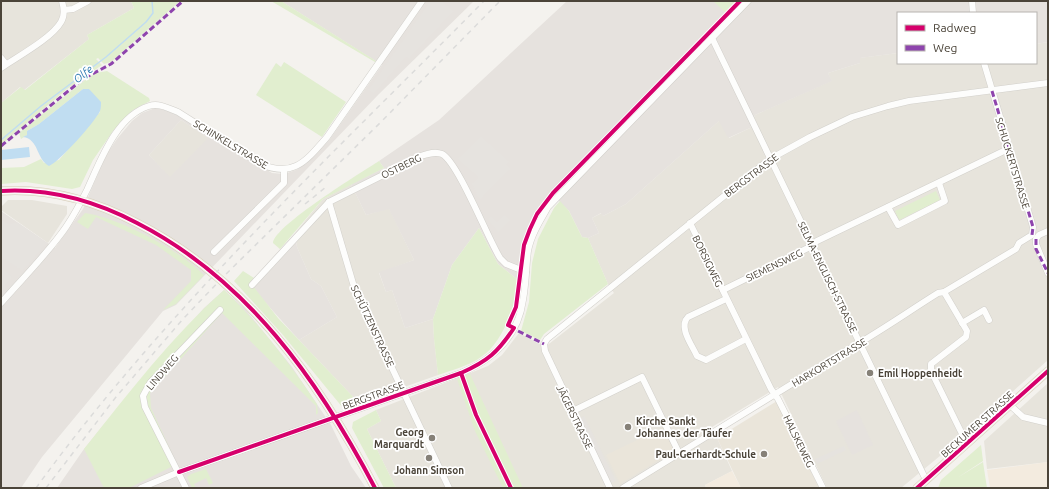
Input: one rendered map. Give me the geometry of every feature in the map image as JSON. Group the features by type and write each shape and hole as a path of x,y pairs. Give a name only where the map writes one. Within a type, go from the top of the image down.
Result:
{"main road":[{"path":"1,191 33,191 82,200 131,220 165,238 187,252 231,287 283,344 335,418 376,488"},
{"name":"BECKUMER STRASSE","path":"917,488 928,484 967,444 1048,371"}],"street":[{"path":"1,58 4,66 39,43 58,26 62,22 64,10 62,1"},
{"path":"64,10 73,9 88,1"},
{"path":"214,252 284,183 284,170 295,167 303,162 327,137 422,1"},
{"name":"BERGSTRASSE","path":"141,488 179,472 461,373 485,362 498,351 514,328 523,302 529,250 536,230 548,207 748,1"},
{"path":"972,1 973,12"},
{"name":"SELMA-ENGLISCH-STRASSE","path":"712,38 928,484"},
{"name":"SCHUCKERTSTRASSE","path":"984,64 1008,149 1033,227 1036,248 1048,273"},
{"name":"BERGSTRASSE","path":"544,344 547,338 770,159 810,137 867,112 908,101 1048,83"},
{"name":"SCHINKELSTRASSE","path":"1,303 66,227 82,200 103,153 114,136 128,120 141,109 149,106 166,106 260,164 273,169 284,170"},
{"name":"SIEMENSWEG","path":"723,290 812,246 817,241 1008,149"},
{"name":"OSTBERG","path":"252,285 329,202 421,156 430,153 442,154 448,159 458,175 500,258 506,264 526,272"},
{"path":"888,207 898,225 945,201 939,182"},
{"name":"SCHÜTZENSTRASSE","path":"329,202 355,290 449,488"},
{"name":"BORSIGWEG","path":"690,223 726,299 771,389 775,394"},
{"name":"HARKORTSTRASSE","path":"623,488 860,343 938,293 944,292 1016,249 1019,243 1048,231"},
{"path":"944,292 967,331 966,337 931,364 931,371 967,444"},
{"name":"BORSIGWEG","path":"726,299 688,317 684,321 683,327 697,356 706,360 746,339"},
{"name":"LINDWEG","path":"186,488 145,407 143,396 150,383 220,310"},
{"path":"962,323 984,310 989,320"},
{"name":"JÄGERSTRASSE","path":"544,344 545,351 610,488"},
{"path":"573,411 642,377 679,453"},
{"name":"HALSKEWEG","path":"775,394 823,488"},
{"path":"1010,405 1023,417 1048,423"}],"shaded area":[{"path":"1,1 131,1 134,8 87,35 89,39 24,90 20,87 1,103"},
{"path":"281,1 474,1 379,94 176,305 163,311 42,457 21,488 1,488 1,211 55,248 83,209 106,155 117,139 132,121 142,113 155,108 177,115 272,173 284,174 296,170 306,164 330,139 382,65","holes":["181,120 208,138 170,177 149,155"]},
{"path":"430,1 442,1 454,11 409,59 406,57 374,94 368,90"},
{"path":"567,1 1048,1 1048,42 1037,44 1037,12 897,12 897,53 860,58 860,63 828,73 832,81 755,115 750,128 728,138 719,121 626,204 603,216 601,213 592,218 599,233 588,238 582,237 569,211 551,193 536,213 528,229 518,280 498,264 479,228 452,265 433,319 405,328 392,290 386,292 379,272 414,260 389,209 366,215 351,184 384,168 379,161 439,120"},
{"path":"1048,42 1048,360 946,451 901,488 827,488 778,387 712,427 732,471 705,485 706,488 396,488 367,429 381,421 376,410 488,366 502,355 519,333 545,347 614,293 608,284 588,238 599,233 592,218 602,213 603,216 626,204 720,120 729,138 750,128 755,115 831,81 828,73 860,63 859,58 897,53 897,64 1037,64 1037,44"},
{"path":"181,120 209,138 170,178 149,155"},
{"path":"481,136 510,162 506,165 510,169 481,199 477,195 472,184 478,177 457,159"},
{"path":"351,184 366,215 389,208 414,260 379,273 386,292 392,290 405,328 433,319 438,375 359,403 299,340 337,317 321,286 311,279 297,247 295,233 323,199"},
{"path":"8,200 32,200 67,206 67,214 48,243 1,210 1,207"},
{"path":"504,215 510,220 498,232 488,219 491,216 497,222"},
{"path":"1,219 8,224 18,223 47,243 23,271 1,257"},
{"path":"295,233 297,247 311,279 321,286 337,317 299,340 255,291 250,282"},
{"path":"1,267 12,277 4,286 6,287 1,293"},
{"path":"224,290 245,309 292,367 331,425 351,466 366,488 57,488 84,449 133,389 204,308"},
{"path":"1048,383 1048,462 987,469 984,441"},
{"name":"Paul-Gerhardt-Schule","path":"777,401 819,488 741,488 717,438"},
{"path":"857,410 873,445 852,455 836,421"},
{"path":"584,416 616,481 611,483 580,419"},
{"path":"664,427 675,450 620,484 606,455"},
{"path":"844,446 846,450 817,464 815,459"},
{"path":"1048,462 1048,488 990,488 987,470"},
{"path":"732,471 741,488 707,488 705,485"}],"green space":[{"path":"131,1 180,1 111,62 104,64 98,58 96,59 102,65 67,89 1,145 1,103 21,87 25,90 89,39 87,35 134,8"},
{"path":"271,1 281,1 376,61 375,62"},
{"path":"713,1 737,1 726,13"},
{"path":"284,62 346,102 322,137 256,95 276,63 281,67"},
{"path":"107,71 149,98 150,101 133,110 113,131 93,160 80,187 72,189 26,182 1,184 1,168 24,167 41,159 44,163 59,160 100,112 89,89 83,89 39,124 27,131 27,135 21,139 19,133 85,80 96,73"},
{"path":"379,161 384,168 323,199 280,249 273,243 277,235 302,212"},
{"path":"936,191 940,200 899,220 895,211"},
{"path":"560,201 569,211 582,237 588,238 608,284 544,334 540,340 521,331 529,302 532,263 538,239 554,208"},
{"path":"85,213 115,221 148,236 180,255 204,275 176,304 163,310 191,281 191,270 156,245 96,217 88,229 77,222"},
{"path":"479,228 498,264 518,280 515,300 502,333 489,351 471,363 438,375 433,319 452,265"},
{"path":"243,271 254,278 250,282 278,318 359,403 343,408 283,335 234,281"},
{"path":"224,290 250,316 285,359 317,404 318,413 316,415 316,406 222,313 150,393 151,408 177,464 129,488 104,488 84,449 168,346"},
{"path":"470,374 523,488 513,488 478,415 464,376"},
{"path":"461,377 475,416 510,488 503,488 475,431 457,379"},
{"path":"376,410 381,421 367,429 396,488 384,488 352,428 353,422"},
{"path":"981,445 983,461 957,478 983,462 987,488 938,488 941,480"},
{"path":"206,469 213,483 209,485 206,478 194,484 196,488 192,488 187,477 191,474"}],"water":[{"path":"83,89 89,89 101,102 100,111 76,141 49,166 42,159 32,141 23,137 27,135 27,131 39,124"},
{"path":"29,147 30,157 1,160 1,150"}],"waterway":[{"name":"Olfe","path":"1,140 41,106 106,57 146,22 153,13 152,1"}],"railway":[{"path":"36,488 86,422 139,358 194,297 308,177 484,1"},
{"path":"46,488 116,397 183,319 226,274 382,121 500,1"},
{"path":"305,204 326,187"}],"marked path":[{"path":"1,146 83,79 111,64 183,1"},
{"path":"992,91 1033,227 1032,235"},
{"path":"1036,239 1036,249 1048,273"},
{"path":"510,327 544,344"}],"cycle path":[{"path":"179,472 461,373 492,355 514,328 508,325 516,307 524,245 537,214 553,193 740,1"},
{"path":"1,191 54,194 88,202 105,208 137,223 177,246 213,273 246,303 276,336 304,372 330,409 375,488"},
{"path":"917,488 1048,371"},
{"path":"461,373 476,415 511,488"}],"place":[{"name":"Emil Hoppenheidt","path":"870,373"},
{"name":"Kirche Sankt Johannes der Täufer","path":"628,427"},
{"name":"Georg Marquardt","path":"432,438"},
{"name":"Paul-Gerhardt-Schule","path":"764,454"},
{"name":"Johann Simson","path":"429,458"}]}
